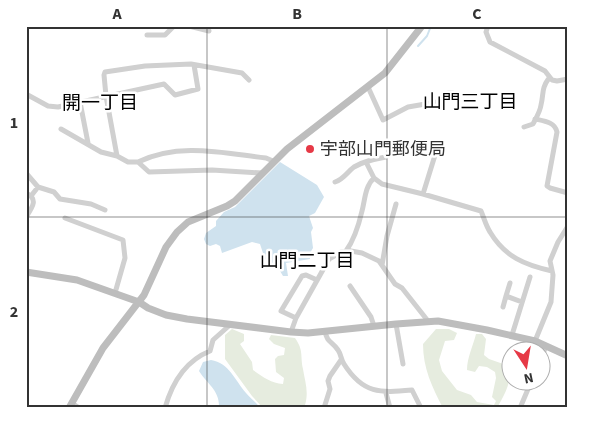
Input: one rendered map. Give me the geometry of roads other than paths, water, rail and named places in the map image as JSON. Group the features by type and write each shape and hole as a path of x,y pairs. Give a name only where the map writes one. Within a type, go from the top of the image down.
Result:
{"street":[{"path":"147,35 165,35 174,26"},
{"path":"189,26 209,31"},
{"path":"79,408 70,406 103,348 148,288 166,247 182,226 235,201 273,161 385,73 422,26"},
{"path":"488,26 486,32 490,42 545,71 549,78 557,81 568,79"},
{"path":"118,156 106,96 105,72 145,66 194,65 242,73 249,80"},
{"path":"26,94 48,106 58,107 164,84 175,95 198,89 194,65"},
{"path":"524,127 533,124 536,119 542,104 544,85 549,78"},
{"path":"368,87 383,120 413,105 437,102 448,93 452,93 458,98"},
{"path":"80,102 88,143"},
{"path":"536,119 550,124 556,128 557,132 548,186 568,194"},
{"path":"61,129 88,143 100,152 118,156 128,162 138,162 166,152 190,149 266,158 273,161"},
{"path":"424,194 436,152"},
{"path":"334,182 341,180 355,167 386,157"},
{"path":"138,162 148,172 212,170 262,173"},
{"path":"366,162 374,178 382,184 424,194 480,211 489,231 498,243 513,257 528,265 552,271"},
{"path":"26,173 38,186 54,192 60,199 91,204 105,210"},
{"path":"346,251 350,245 362,210 364,197 371,180 374,178"},
{"path":"26,217 34,204 29,195 38,186"},
{"path":"382,265 387,236 396,204"},
{"path":"64,218 123,240 125,258 115,293"},
{"path":"26,272 78,280 139,302 148,308 166,315 187,319 308,333 428,321 450,323 535,341 551,302 553,281 550,262 558,242 568,226"},
{"path":"291,332 296,318 329,259 340,252 346,251 362,253 372,257 382,265 395,284 402,288 428,321"},
{"path":"296,318 281,311 302,276 306,275 317,280"},
{"path":"512,335 530,277"},
{"path":"503,308 510,283"},
{"path":"350,286 371,317 374,326"},
{"path":"506,296 522,302"},
{"path":"165,408 170,392 192,360 210,351 213,340 231,324"},
{"path":"396,324 403,364"},
{"path":"325,331 326,339 338,350 342,360 358,383 386,393 412,390 421,408"},
{"path":"552,349 568,356"},
{"path":"324,408 330,389 328,381 342,360"},
{"path":"520,408 527,392"},
{"path":"386,393 390,408"}],"water":[{"path":"280,162 317,185 324,197 315,213 309,216 313,228 311,232 313,248 310,253 310,259 286,263 288,276 283,276 277,266 265,259 260,244 252,242 222,253 220,246 216,244 210,246 206,244 204,239 206,233 216,226 216,221 224,212 235,207"},
{"path":"211,360 227,368 260,408 219,408 215,392 199,371 203,362"}],"waterway":[{"path":"418,46 427,36 431,26"}],"place":[{"name":"宇部山門郵便局","path":"310,149"}],"district":[{"name":"山門三丁目","path":"470,102"},
{"name":"開一丁目","path":"100,103"},
{"name":"山門二丁目","path":"307,261"}]}
